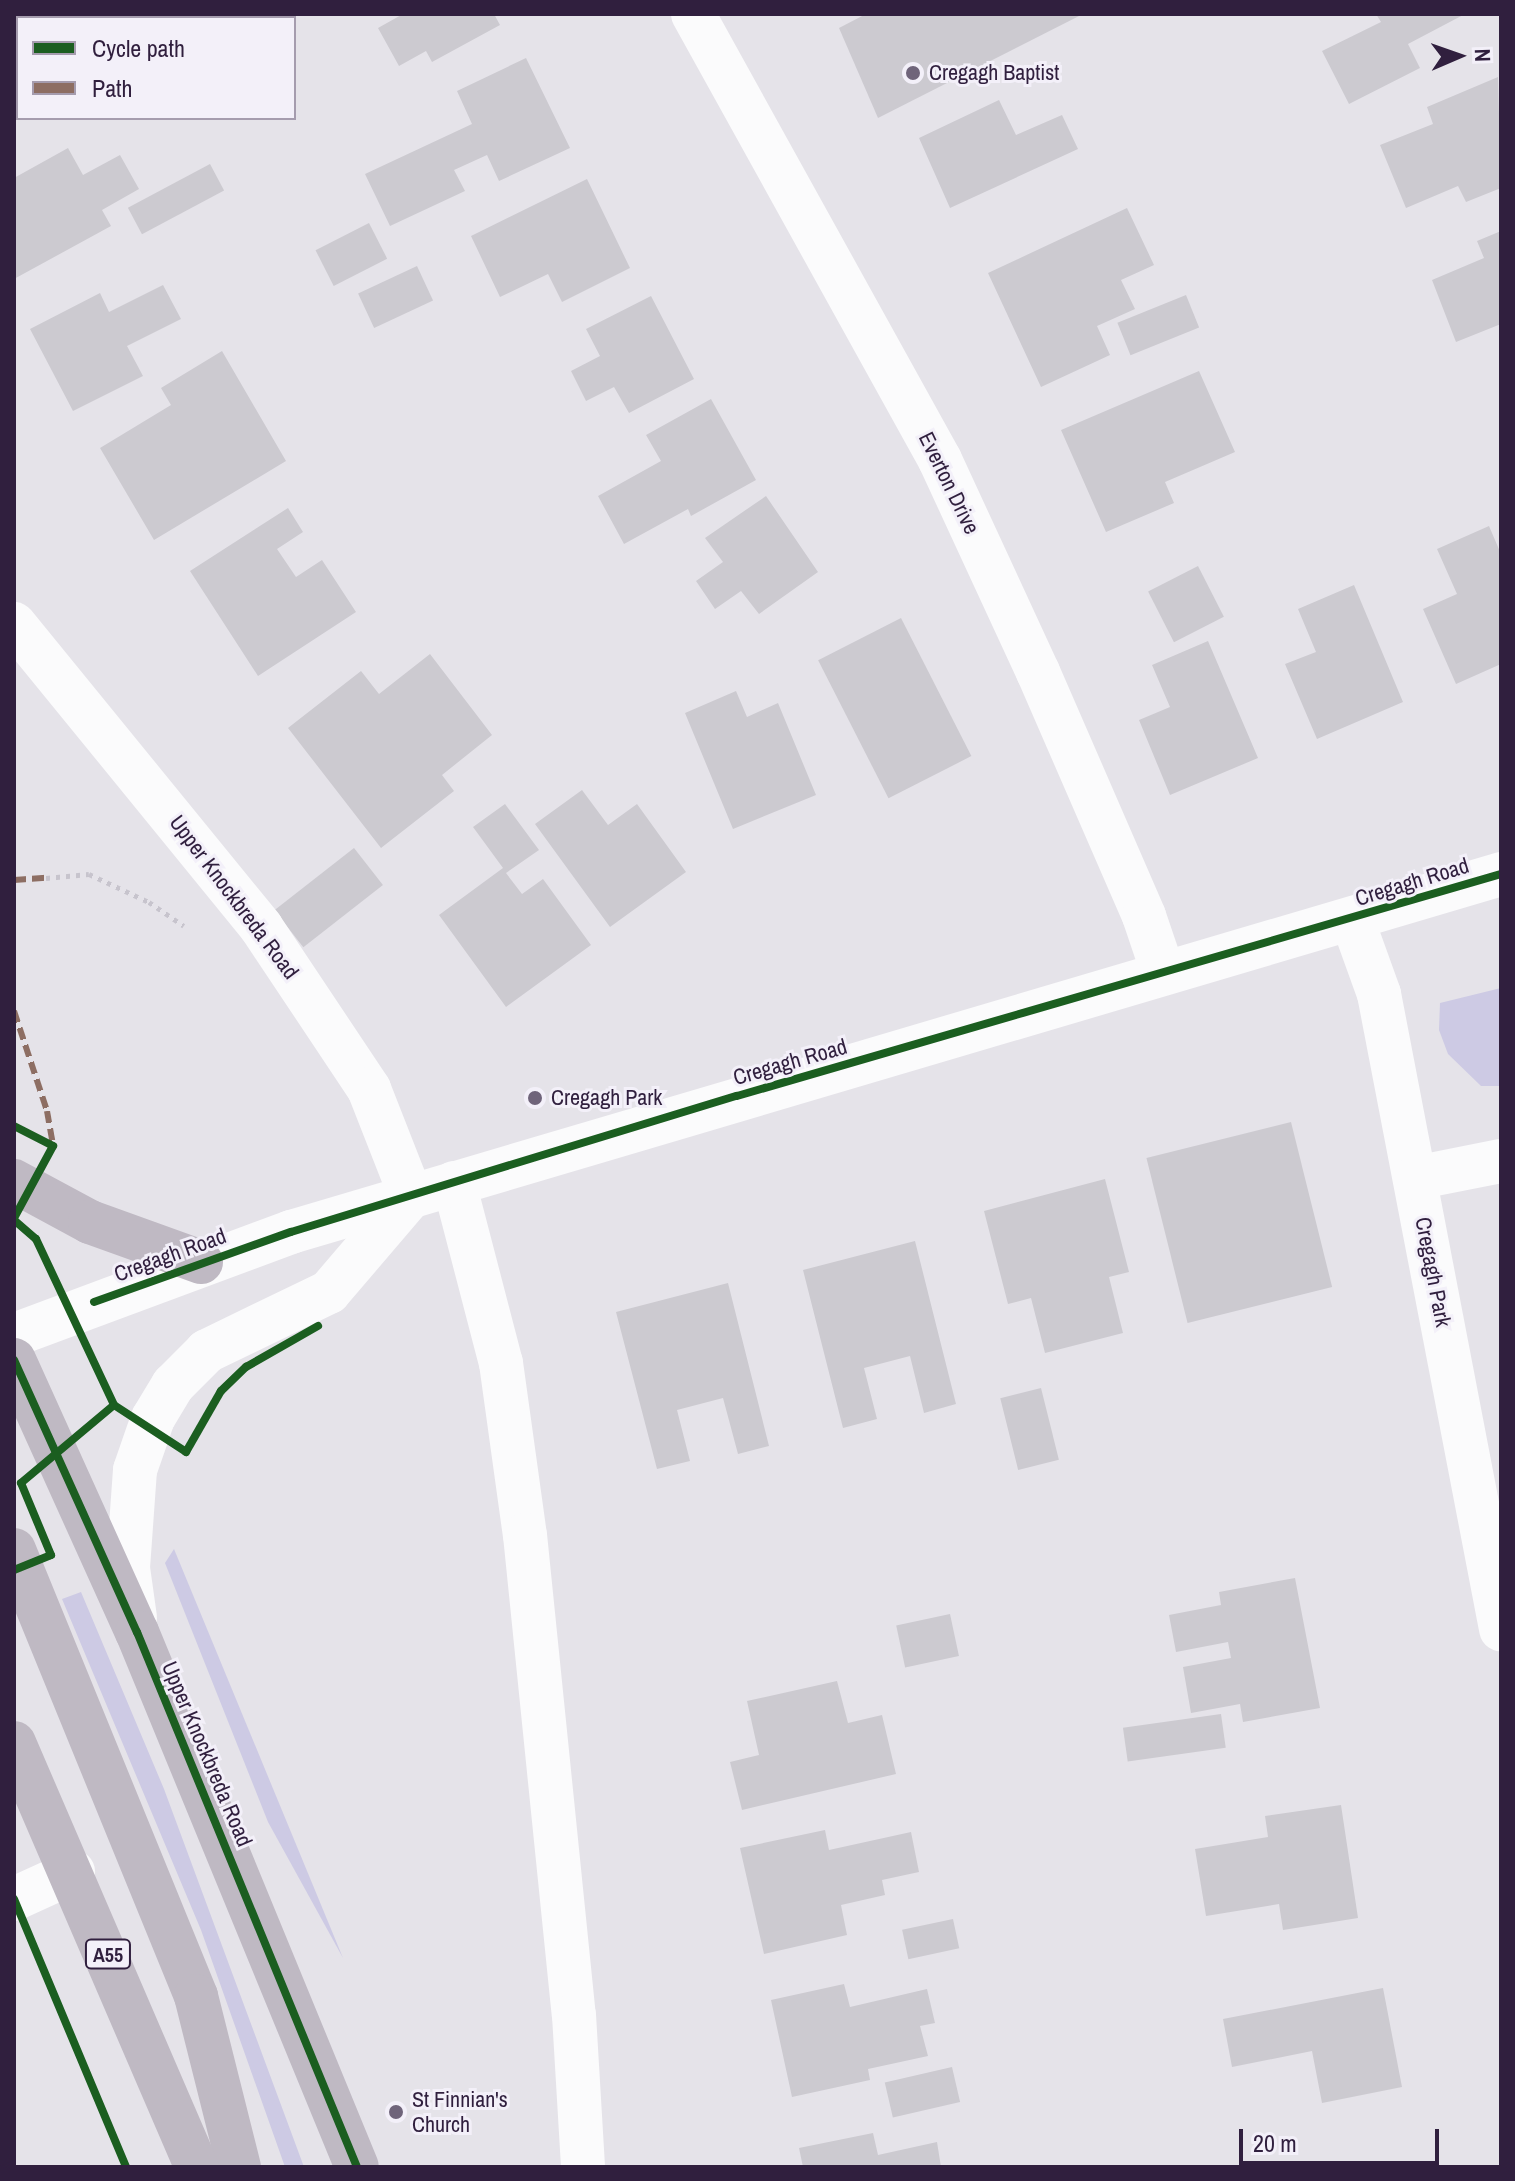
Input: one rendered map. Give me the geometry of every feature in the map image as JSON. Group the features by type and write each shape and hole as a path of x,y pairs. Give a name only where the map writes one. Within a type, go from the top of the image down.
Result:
{"highway":[{"path":"14,1181 90,1222 201,1262"},
{"name":"Upper Knockbreda Road","path":"14,1360 137,1632 357,2167"},
{"path":"14,1550 196,1996 239,2167"},
{"name":"A55","path":"14,1743 73,1872 197,2167"}],"street":[{"name":"Everton Drive","path":"693,14 940,460 1057,714 1163,972"},
{"name":"Upper Knockbreda Road","path":"14,624 261,927 369,1089 411,1196"},
{"name":"Cregagh Road","path":"14,1335 201,1262 411,1196 1501,874"},
{"name":"Cregagh Park","path":"1352,919 1379,994 1501,1629"},
{"path":"1415,1178 1501,1161"},
{"path":"454,1183 501,1363 525,1535 572,1999 583,2167"},
{"path":"137,1632 128,1568 128,1516 135,1470 153,1418 173,1385 207,1351 329,1292 411,1196"},
{"path":"14,1899 73,1872"}],"path":[{"path":"46,878 89,874 149,902 181,926 261,927"}],"shaded area":[{"path":"1501,988 1501,1086 1481,1086 1448,1054 1439,1030 1440,1003"},
{"path":"174,1549 343,1958 268,1822 165,1563"},
{"path":"81,1592 164,1789 304,2167 285,2167 201,1930 62,1599"}],"building":[{"path":"403,14 494,14 500,25 432,62 426,51 399,66 378,28"},
{"name":"Cregagh Baptist","path":"866,14 1083,14 878,118 839,28"},
{"path":"1376,14 1465,14 1408,44 1420,68 1349,104 1322,51 1381,22"},
{"path":"16,21 16,89 14,89"},
{"path":"526,58 570,148 499,181 487,155 454,170 465,191 390,226 365,174 472,124 457,91"},
{"path":"1498,77 1501,188 1466,202 1458,186 1406,208 1380,145 1433,124 1427,107"},
{"path":"999,100 1016,135 1062,115 1078,149 950,208 919,138"},
{"path":"68,148 83,175 120,155 139,189 102,210 111,226 14,279 14,178"},
{"path":"210,164 224,190 142,234 128,208"},
{"path":"587,179 630,268 562,302 548,274 500,297 471,236"},
{"path":"1127,208 1154,265 1121,280 1135,309 1097,326 1110,355 1041,387 988,273"},
{"path":"369,223 387,259 334,286 316,250"},
{"path":"1501,231 1501,324 1456,342 1432,280 1484,258 1477,241"},
{"path":"417,266 433,300 374,328 358,293"},
{"path":"163,285 181,319 127,346 143,376 73,411 30,329 100,293 109,312"},
{"path":"1186,295 1199,327 1130,355 1117,323"},
{"path":"651,296 694,379 629,413 614,387 586,401 571,371 600,356 586,329"},
{"path":"222,351 286,461 154,540 100,448 171,405 161,388"},
{"path":"1199,371 1235,452 1165,482 1174,503 1106,532 1061,430"},
{"path":"711,399 756,480 691,516 688,509 624,544 598,496 661,461 646,435"},
{"path":"766,496 818,572 759,614 741,591 715,609 696,581 723,562 705,538"},
{"path":"288,508 303,532 277,549 296,577 322,560 356,612 258,676 190,571"},
{"path":"1489,526 1501,554 1501,664 1456,684 1423,609 1457,594 1437,549"},
{"path":"1198,566 1224,617 1174,642 1148,591"},
{"path":"1354,585 1403,702 1317,739 1285,664 1316,652 1298,609"},
{"path":"901,618 971,756 889,798 818,660"},
{"path":"1208,641 1258,758 1170,795 1139,720 1170,707 1152,665"},
{"path":"430,654 492,735 442,775 454,791 381,848 288,728 361,671 379,694"},
{"path":"736,691 747,717 778,703 816,795 733,829 685,713"},
{"path":"582,790 608,825 637,804 686,872 610,927 535,824"},
{"path":"505,804 539,850 506,873 522,894 543,879 591,945 506,1007 439,915 503,868 473,827"},
{"path":"354,848 383,885 303,947 274,910"},
{"path":"1291,1122 1332,1287 1188,1323 1146,1158"},
{"path":"1105,1179 1129,1272 1109,1277 1123,1333 1045,1353 1031,1298 1008,1304 984,1211"},
{"path":"915,1241 956,1404 924,1413 910,1356 864,1368 877,1419 843,1428 803,1270"},
{"path":"728,1283 769,1446 738,1454 723,1398 677,1410 690,1461 657,1469 616,1312"},
{"path":"1041,1388 1059,1460 1018,1470 1000,1398"},
{"path":"1295,1578 1320,1708 1243,1722 1240,1704 1191,1713 1183,1667 1231,1658 1228,1642 1176,1652 1169,1615 1221,1605 1219,1592"},
{"path":"950,1614 959,1656 905,1667 896,1625"},
{"path":"837,1681 848,1723 882,1715 896,1774 742,1810 730,1762 759,1755 747,1701"},
{"path":"1221,1714 1226,1748 1128,1761 1123,1728"},
{"path":"1341,1805 1358,1918 1283,1930 1279,1904 1206,1916 1195,1849 1268,1837 1265,1816"},
{"path":"825,1830 829,1850 911,1832 919,1872 882,1880 885,1895 841,1905 847,1935 764,1954 740,1848"},
{"path":"953,1919 959,1948 908,1959 902,1930"},
{"path":"844,1984 850,2007 927,1989 935,2023 920,2026 928,2056 868,2069 870,2080 792,2097 771,2000"},
{"path":"1383,1988 1402,2087 1322,2103 1312,2051 1232,2067 1223,2019"},
{"path":"952,2067 960,2102 893,2118 885,2083"},
{"path":"873,2133 878,2155 937,2142 941,2167 803,2167 799,2148"}],"marked path":[{"path":"14,880 46,878"},
{"path":"14,1011 47,1111 53,1146"}],"cycle path":[{"path":"94,1302 291,1232 737,1096 1501,874"},
{"path":"14,1126 53,1146 14,1218"},
{"path":"14,1220 36,1239 114,1405 186,1452 221,1391 246,1367 318,1326"},
{"path":"14,1360 137,1632 357,2167"},
{"path":"14,1570 51,1555 21,1483 114,1405"},
{"path":"14,1899 126,2167"}],"place":[{"name":"Cregagh Baptist","path":"913,73"},
{"name":"Cregagh Park","path":"535,1098"},
{"name":"St Finnian's Church","path":"396,2112"}]}
